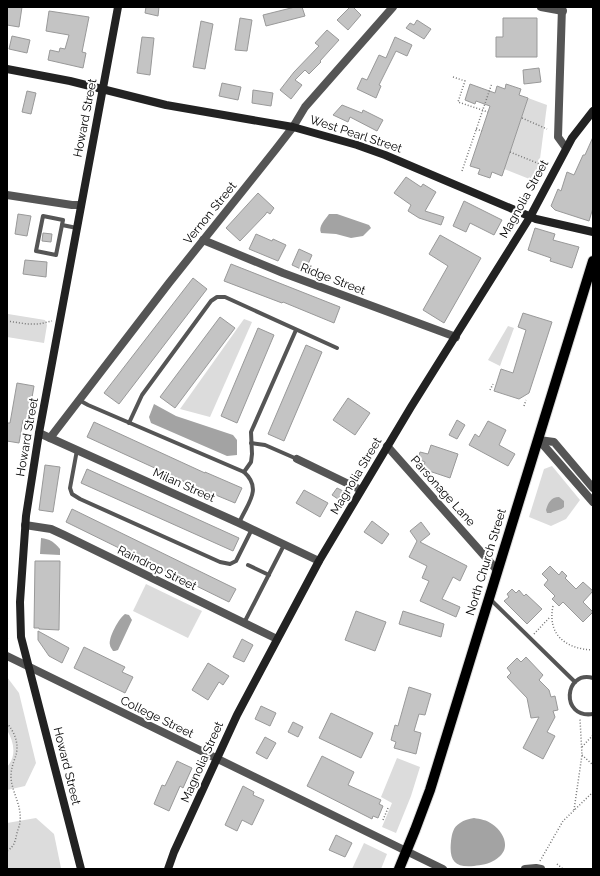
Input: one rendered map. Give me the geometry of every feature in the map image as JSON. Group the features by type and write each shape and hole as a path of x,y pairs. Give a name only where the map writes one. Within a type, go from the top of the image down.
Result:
{"main road":[{"name":"North Church Street","path":"398,869 418,824 430,790 488,597 539,440 569,336 593,261"}],"street":[{"name":"Howard Street","path":"80,869 21,637 19,613 24,525 39,434 118,7"},
{"name":"Vernon Street","path":"50,438 203,240 293,127 305,107 392,7"},
{"path":"541,7 562,9 558,137 566,148"},
{"name":"West Pearl Street","path":"7,69 70,81 166,105 293,127 371,149 530,217 593,232"},
{"name":"Magnolia Street","path":"168,869 236,715 319,561 387,446 530,217 566,148 583,122 593,110"},
{"path":"7,195 72,205 81,205"},
{"name":"Ridge Street","path":"203,240 283,272 456,337"},
{"name":"Milan Street","path":"39,434 239,523 319,561"},
{"path":"539,440 554,442 593,488"},
{"path":"539,440 593,502"},
{"name":"Parsonage Lane","path":"387,446 497,570"},
{"path":"297,459 361,490"},
{"name":"Raindrop Street","path":"24,525 50,529 64,535 277,639"},
{"name":"College Street","path":"7,656 443,869"},
{"path":"525,869 538,868"}],"lane":[{"path":"43,216 62,220 62,225 56,255 36,251 43,216"},
{"path":"62,225 77,228"},
{"path":"130,423 142,395 211,301 217,297 224,297 337,348"},
{"path":"244,472 251,462 251,432 296,330"},
{"path":"79,400 244,472 250,478 254,488 253,496 239,523"},
{"path":"250,443 265,446 297,459"},
{"path":"77,450 70,488 72,494 80,499 220,562 230,564 236,560 252,529"},
{"path":"244,623 284,545"},
{"path":"248,565 269,575"},
{"path":"488,597 575,682"},
{"path":"593,678 582,678 575,682 569,695 570,702 574,709 587,715 593,714"}],"path":[{"path":"453,77 465,81 458,102 488,112"},
{"path":"462,171 492,83"},
{"path":"522,118 547,129"},
{"path":"476,129 482,131"},
{"path":"510,152 542,165"},
{"path":"7,321 27,324 39,324 52,321"},
{"path":"490,390 493,384"},
{"path":"524,406 526,400"},
{"path":"553,606 550,617 552,627 556,635 564,642 576,648 593,650"},
{"path":"530,638 550,617"},
{"path":"574,810 582,756 580,713"},
{"path":"7,723 13,731 17,746 11,776 20,820 15,844 7,851"},
{"path":"582,747 593,735"},
{"path":"582,756 593,765"},
{"path":"538,868 563,821 593,792"},
{"path":"383,820 388,808"},
{"path":"557,864 563,869"}],"shaded area":[{"path":"528,98 547,105 537,182 504,169"},
{"path":"329,214 337,214 369,225 371,228 363,236 351,238 336,234 321,233 321,225"},
{"path":"7,312 8,314 45,320 47,325 44,343 7,337"},
{"path":"244,319 252,322 210,417 180,409"},
{"path":"508,326 514,328 500,366 488,360"},
{"path":"154,404 176,416 233,435 237,440 237,455 227,456 151,423 149,417"},
{"path":"552,466 580,500 566,519 551,526 529,517 544,469"},
{"path":"559,497 564,501 564,507 551,513 547,513 546,510 550,501"},
{"path":"41,538 52,541 56,544 60,549 60,555 40,554"},
{"path":"146,584 202,611 188,638 133,611"},
{"path":"125,614 129,615 132,620 118,650 113,651 110,646 112,633"},
{"path":"7,677 19,693 36,763 25,786 7,790 7,767 12,758 13,744 7,730"},
{"path":"397,758 420,767 411,796 396,833 382,827 392,803 381,797"},
{"path":"36,818 54,834 61,868 7,869 7,823"},
{"path":"474,818 488,822 497,828 505,842 504,851 495,860 485,864 462,866 457,864 452,858 452,833 454,829 462,822"},
{"path":"364,843 387,854 381,869 352,869"}],"building":[{"path":"7,7 22,7 19,27 7,25"},
{"path":"146,7 159,7 158,16 145,13"},
{"path":"295,7 302,7 305,16 266,26 263,15"},
{"path":"350,7 353,7 361,15 348,30 337,20"},
{"path":"49,11 89,17 82,52 86,53 83,68 48,60 50,50 59,52 60,48 65,49 69,35 46,31"},
{"path":"240,18 252,20 247,51 235,50"},
{"path":"503,18 537,18 537,57 496,57 496,37 503,37"},
{"path":"417,20 431,29 424,39 406,28 410,23 414,25"},
{"path":"201,21 213,24 205,69 193,67"},
{"path":"327,30 339,40 309,74 305,70 295,80 302,85 291,99 280,90 294,72 319,46 315,43"},
{"path":"12,36 30,40 27,53 9,49"},
{"path":"142,37 154,38 150,75 137,73"},
{"path":"395,37 412,45 407,56 396,51 379,85 381,86 376,98 357,89 362,78 367,80 379,55 386,58"},
{"path":"539,68 541,82 524,84 523,70"},
{"path":"222,83 241,87 238,100 219,96"},
{"path":"470,84 495,93 497,86 505,89 506,84 521,89 519,95 528,98 502,176 492,172 490,178 478,174 480,169 470,166 490,106 476,101 475,104 465,100"},
{"path":"253,90 273,93 271,106 252,103"},
{"path":"27,91 36,93 31,114 22,112"},
{"path":"342,105 362,113 363,110 383,120 377,131 350,117 348,122 333,115"},
{"path":"593,137 593,208 589,221 555,210 551,206 558,189 561,191 567,172 574,175"},
{"path":"406,177 421,187 423,184 436,192 425,211 444,217 441,225 419,218 408,211 411,205 394,193"},
{"path":"258,193 274,208 270,214 267,212 240,241 226,228"},
{"path":"464,201 502,220 494,235 470,223 466,232 453,226"},
{"path":"18,214 31,216 27,236 15,234"},
{"path":"535,228 555,234 553,240 579,247 572,268 550,261 551,258 528,250"},
{"path":"43,233 52,234 51,242 42,241"},
{"path":"256,234 286,245 278,261 249,249"},
{"path":"440,235 481,258 444,323 423,310 448,266 429,254"},
{"path":"299,249 312,255 305,271 292,265"},
{"path":"25,260 47,262 46,277 23,274"},
{"path":"231,264 340,307 334,323 283,302 282,303 224,281"},
{"path":"193,278 207,289 119,404 104,393"},
{"path":"523,313 552,322 529,393 519,399 494,391 501,369 513,373 526,330 518,327"},
{"path":"220,317 235,328 175,408 160,397"},
{"path":"258,328 274,335 237,423 221,416"},
{"path":"306,345 322,352 284,441 268,434"},
{"path":"17,383 34,386 28,421 23,420 19,443 7,441 7,423 10,423"},
{"path":"348,398 370,413 355,435 333,420"},
{"path":"457,420 465,425 457,439 449,435"},
{"path":"488,421 506,430 499,445 515,454 508,466 469,445 475,434 479,437"},
{"path":"94,422 205,473 242,488 235,503 87,437"},
{"path":"431,445 458,454 450,478 423,469 425,462 418,459 420,452 428,454"},
{"path":"45,465 60,467 53,512 39,510"},
{"path":"87,469 239,538 233,551 81,483"},
{"path":"337,488 343,491 338,499 332,495"},
{"path":"304,490 328,503 320,517 296,503"},
{"path":"72,509 236,589 229,602 66,522"},
{"path":"372,521 389,534 382,544 364,532"},
{"path":"421,522 430,534 420,542 467,566 460,581 453,577 442,599 460,607 456,617 420,601 429,581 422,578 427,566 409,557 417,541 410,531"},
{"path":"35,561 60,561 59,630 34,628"},
{"path":"550,566 559,575 562,571 567,576 565,578 576,589 583,582 593,591 583,602 593,612 583,622 563,602 559,606 552,599 555,596 544,585 548,580 542,574"},
{"path":"512,589 516,593 519,590 524,596 526,594 542,609 527,624 504,601 509,597 507,594"},
{"path":"356,611 386,622 375,651 345,640"},
{"path":"403,611 444,624 441,637 399,624"},
{"path":"38,631 69,648 62,663 49,656 38,640"},
{"path":"242,639 253,645 244,662 233,657"},
{"path":"84,647 125,667 122,672 133,677 125,693 74,668"},
{"path":"526,657 543,675 539,680 549,690 551,697 555,696 558,710 553,711 555,717 547,732 555,736 543,759 523,748 539,717 531,718 527,698 507,677 511,673 507,668 517,658 521,662"},
{"path":"208,663 229,676 223,685 219,682 208,700 192,690"},
{"path":"409,687 431,694 425,715 419,714 414,731 421,733 416,754 394,748 396,742 391,740 395,725 398,726"},
{"path":"261,706 276,713 270,726 255,719"},
{"path":"331,713 373,733 361,758 319,738"},
{"path":"293,722 303,727 298,737 288,732"},
{"path":"265,737 276,743 267,759 256,753"},
{"path":"322,756 354,772 348,785 381,800 379,804 383,806 378,818 373,816 372,819 307,786"},
{"path":"177,761 192,768 183,788 180,786 169,811 154,804 162,785 165,786"},
{"path":"243,786 254,792 253,795 264,800 252,825 242,820 237,831 225,825"},
{"path":"336,835 352,843 345,857 329,850"}]}
